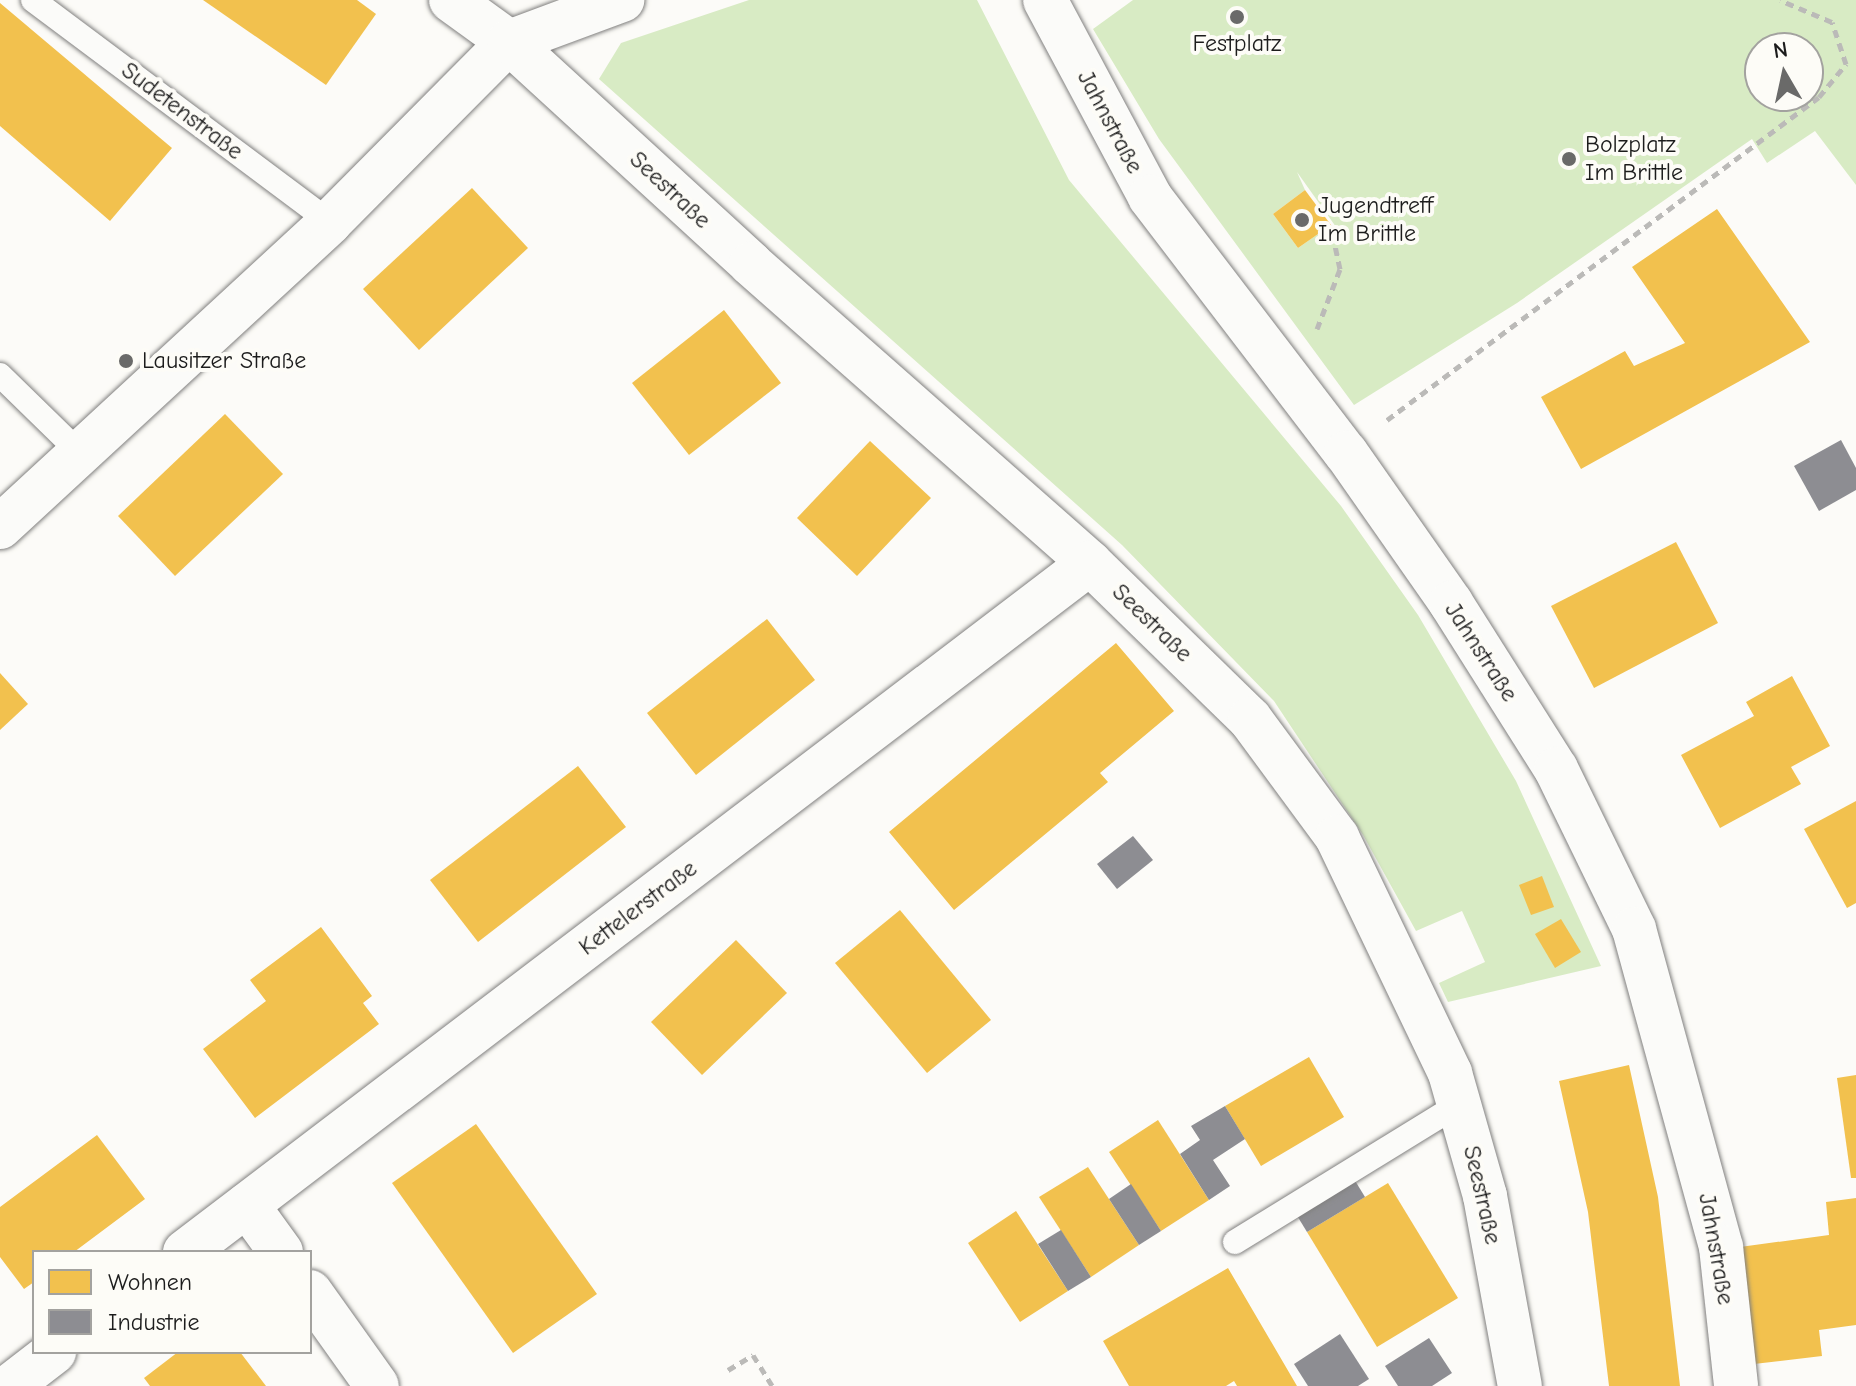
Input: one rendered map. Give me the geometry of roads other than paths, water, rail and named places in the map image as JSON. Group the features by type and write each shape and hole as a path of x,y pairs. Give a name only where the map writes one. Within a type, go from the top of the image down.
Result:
{"street":[{"name":"Seestraße","path":"451,0 509,42 751,264 1090,563 1250,719 1337,837 1450,1073 1485,1196 1520,1386"},
{"path":"0,527 330,222 509,42 622,0"},
{"name":"Jahnstraße","path":"1054,4 1150,197 1346,453 1451,603 1556,769 1634,929 1721,1247 1736,1386"},
{"name":"Kettelerstraße","path":"188,1250 1090,563"},
{"path":"247,1205 280,1250"},
{"path":"312,1295 377,1386"},
{"path":"10,1386 51,1354"}],"lane":[{"name":"Sudetenstraße","path":"33,0 330,222"},
{"path":"0,375 80,453"},
{"path":"1235,1242 1458,1105"}],"place":[{"name":"Festplatz","path":"1237,17"},
{"name":"Bolzplatz Im Brittle","path":"1569,159"},
{"name":"Jugendtreff Im Brittle","path":"1302,220"},
{"name":"Lausitzer Straße","path":"126,361"}]}
